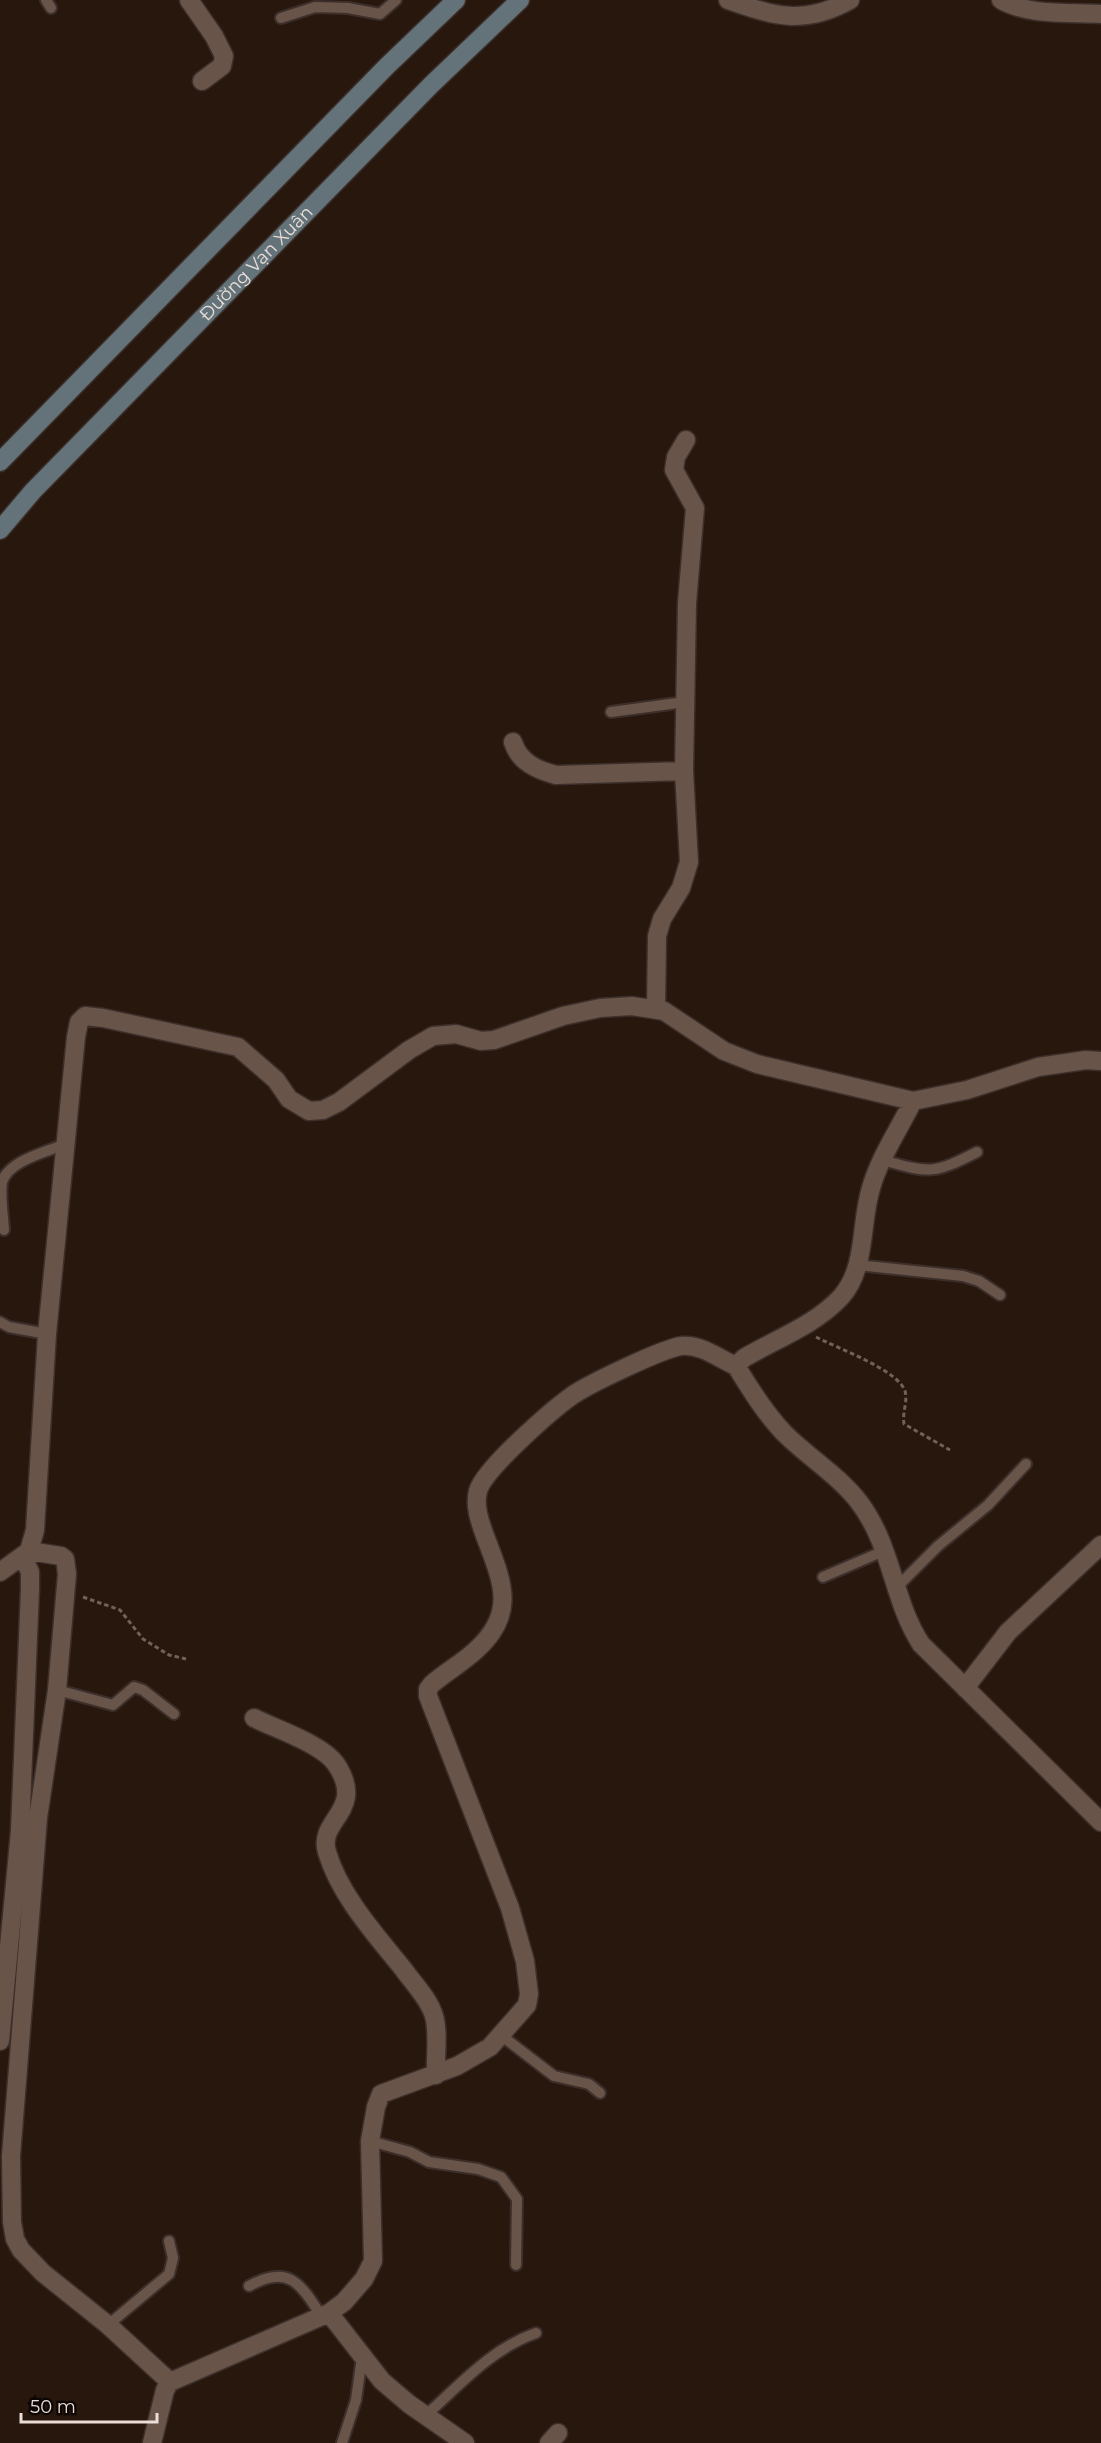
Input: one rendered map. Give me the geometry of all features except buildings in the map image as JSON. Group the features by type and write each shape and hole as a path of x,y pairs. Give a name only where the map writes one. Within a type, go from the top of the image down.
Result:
{"main road":[{"path":"0,462 379,74 456,0"},
{"name":"Đường Vạn Xuân","path":"0,530 33,491 82,440 430,86 520,0"}],"street":[{"path":"189,0 214,36 224,56 222,66 202,81"},
{"path":"728,0 771,15 804,17 850,0"},
{"path":"1000,0 1011,6 1040,11 1101,14"},
{"path":"656,1008 657,936 662,918 681,888 688,862 684,771 685,702 687,603 695,508 674,470 676,458 686,440"},
{"path":"513,742 516,752 524,760 541,771 556,775 684,771"},
{"path":"0,2041 20,1831 30,1554 36,1513 47,1334 79,1022 85,1016 238,1047 276,1080 289,1099 309,1111 323,1110 339,1102 409,1050 443,1033 481,1041 494,1040 563,1016 600,1008 656,1008 724,1051 758,1064 913,1101 967,1090 1038,1067 1101,1061"},
{"path":"736,1366 744,1358 818,1318 849,1286 857,1265 870,1189 882,1160 913,1101"},
{"path":"152,2443 165,2390 170,2382 326,2315 355,2291 373,2261 370,2141 381,2094 436,2074 479,2054 502,2036 527,2005 529,1982 510,1908 428,1696 428,1689 482,1644 503,1610 502,1581 480,1519 478,1492 483,1479 497,1463 565,1401 587,1387 682,1346 715,1354 736,1366 760,1405 784,1433 833,1475 858,1502 886,1550 907,1622 921,1644 1101,1822"},
{"path":"965,1688 1008,1632 1101,1545"},
{"path":"0,1572 30,1554 61,1556 66,1564 57,1690 38,1818 11,2156 10,2209 15,2239 21,2250 44,2273 108,2325 170,2382"},
{"path":"254,1718 321,1750 334,1761 342,1774 348,1794 345,1805 326,1840 327,1851 350,1898 422,1994 433,2014 436,2074"},
{"path":"326,2315 382,2381 465,2443"}],"lane":[{"path":"281,18 315,7 348,8 380,14 396,0"},
{"path":"610,712 685,702"},
{"path":"4,1230 0,1195 2,1181 21,1163 65,1144"},
{"path":"882,1160 930,1171 949,1166 977,1152"},
{"path":"857,1265 963,1276 979,1281 1000,1295"},
{"path":"0,1322 9,1327 47,1334"},
{"path":"897,1587 938,1546 988,1505 1026,1464"},
{"path":"823,1577 886,1550"},
{"path":"57,1690 114,1705 134,1687 143,1690 174,1714"},
{"path":"502,2036 554,2076 589,2084 600,2093"},
{"path":"370,2141 410,2152 429,2162 485,2170 501,2177 517,2199 516,2265"},
{"path":"108,2325 169,2274 173,2268 170,2241"},
{"path":"249,2286 272,2275 281,2275 306,2293 326,2315"},
{"path":"426,2415 491,2355 536,2333"},
{"path":"342,2443 356,2400 362,2357"}],"path":[{"path":"799,1328 888,1372 901,1383 906,1401 904,1424 950,1450"},
{"path":"65,1594 97,1599 120,1610 143,1639 169,1655 186,1659"}]}
